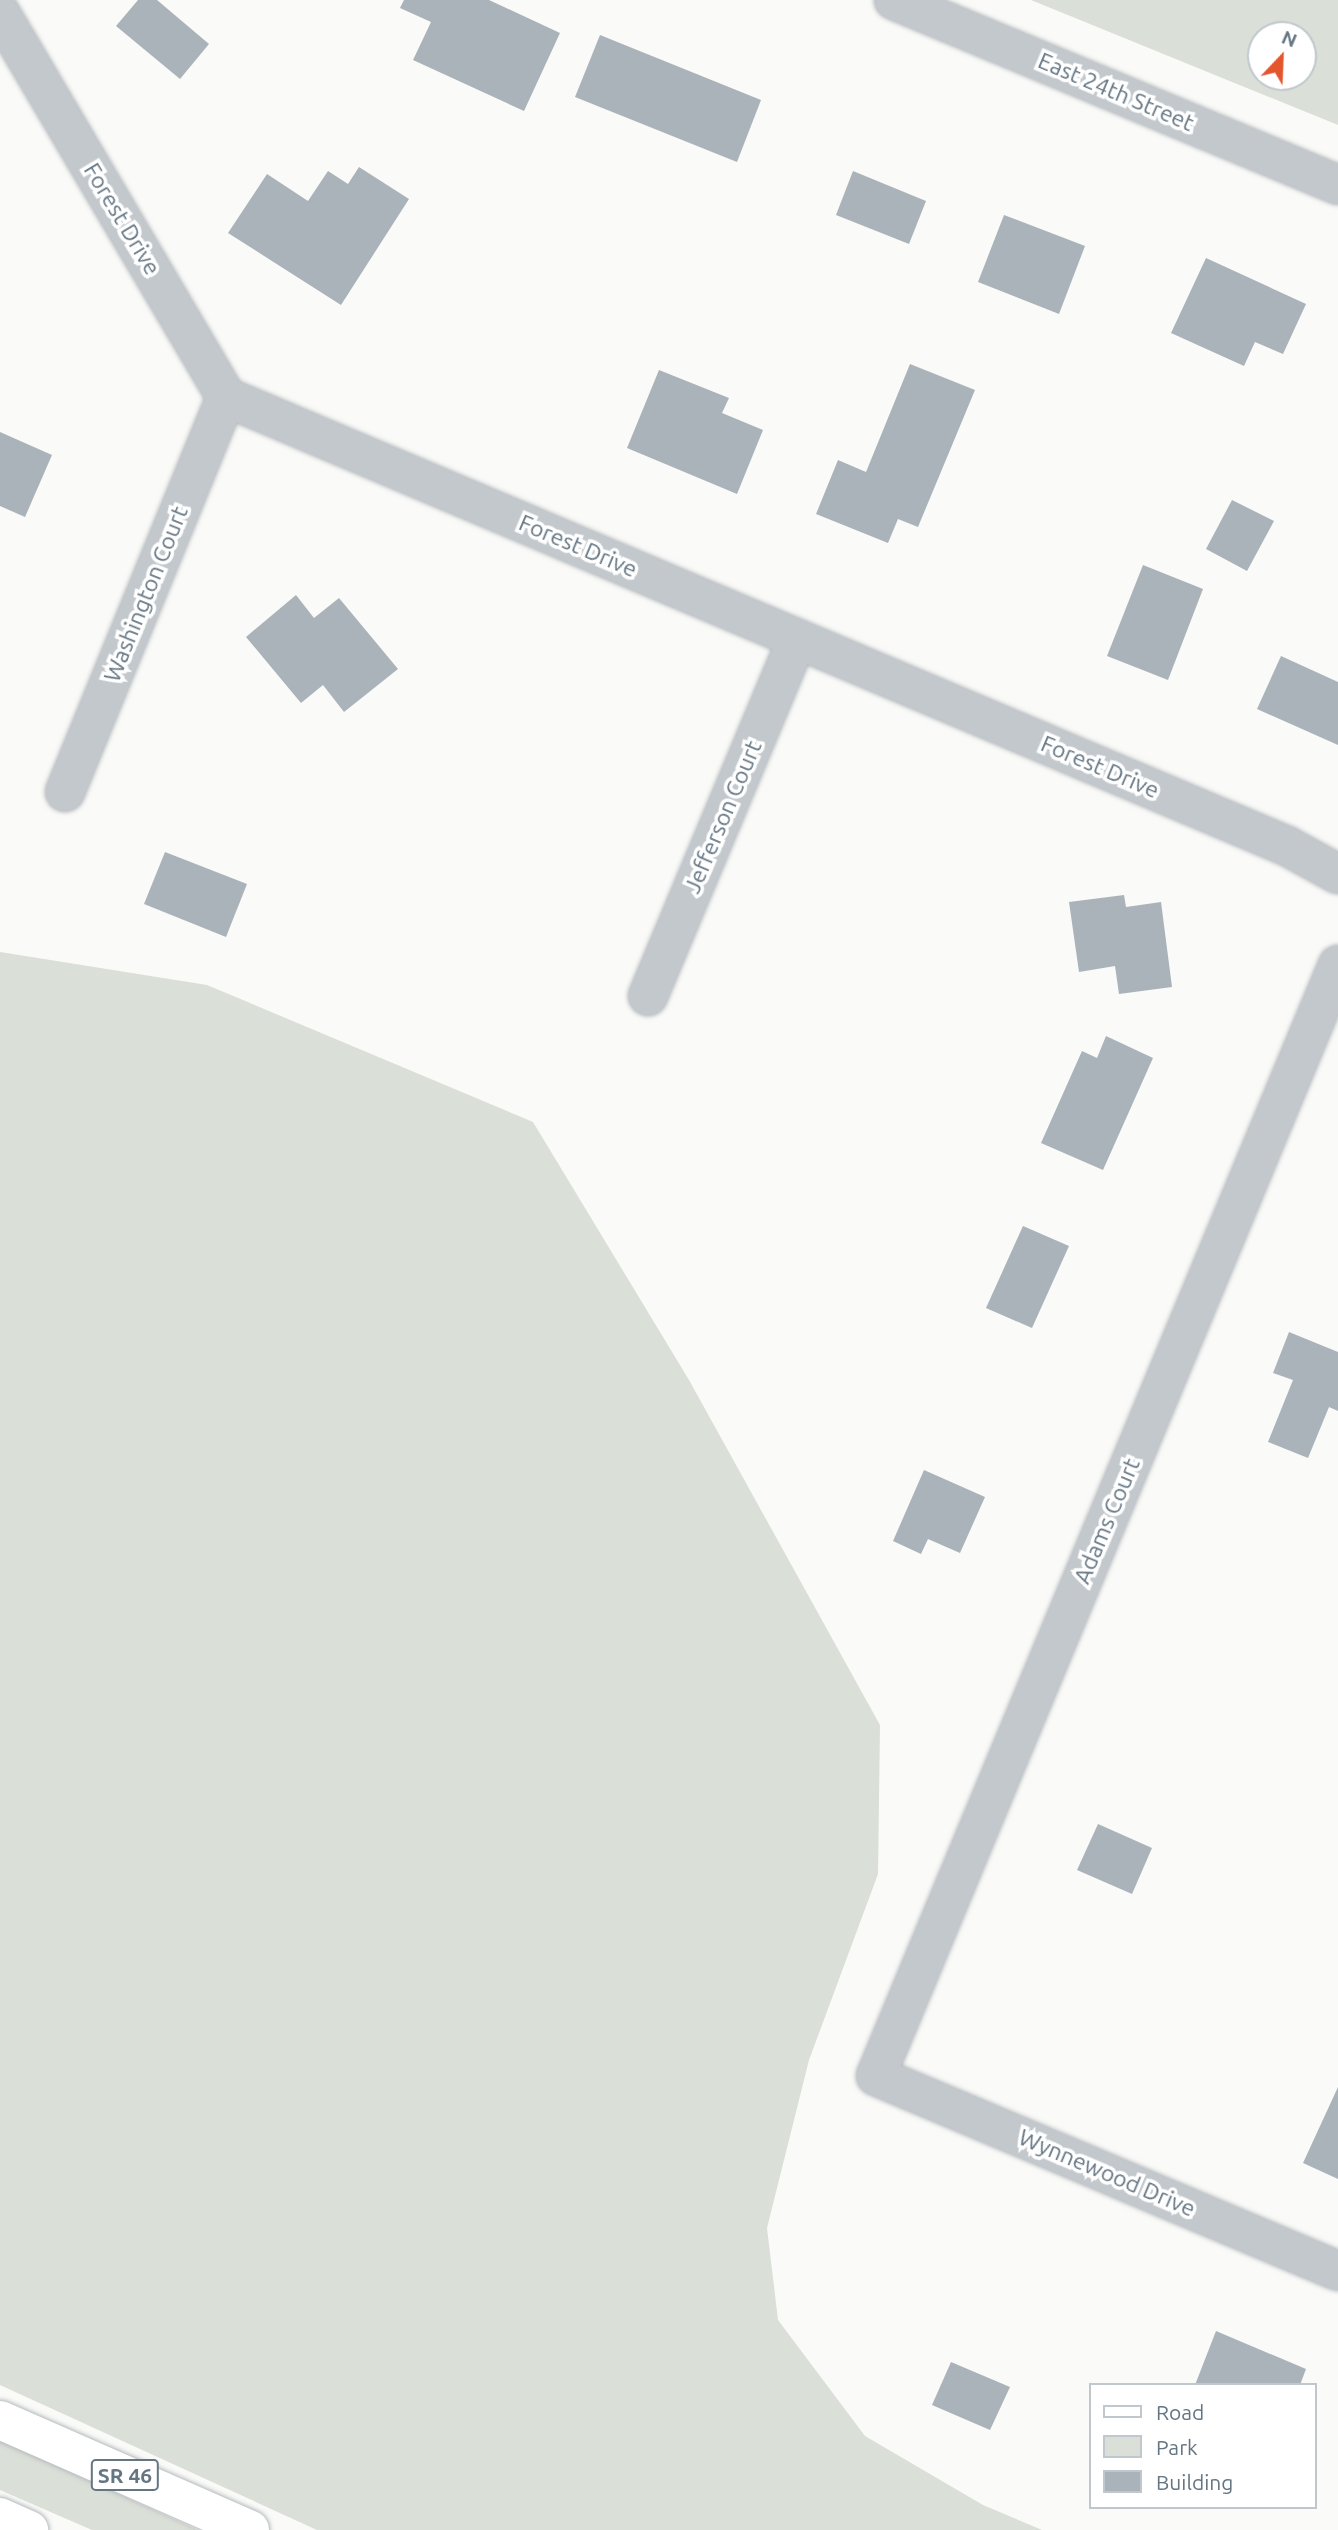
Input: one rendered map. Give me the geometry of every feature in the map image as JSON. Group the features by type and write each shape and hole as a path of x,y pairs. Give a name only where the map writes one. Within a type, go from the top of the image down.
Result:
{"main road":[{"name":"SR 46","path":"0,2420 250,2530"},
{"path":"0,2517 29,2530"}],"street":[{"name":"East 24th Street","path":"894,0 1338,185"},
{"name":"Forest Drive","path":"0,13 226,397 1287,846 1338,874"},
{"name":"Washington Court","path":"65,792 226,397"},
{"name":"Jefferson Court","path":"648,996 797,639"},
{"name":"Adams Court","path":"876,2076 1338,965"},
{"name":"Wynnewood Drive","path":"876,2076 1338,2271"}],"green space":[{"path":"1031,0 1338,0 1338,125 1254,91 1317,91 1317,21 1247,21 1247,88"},
{"path":"0,952 207,985 533,1122 689,1380 880,1725 878,1874 809,2060 767,2228 778,2320 865,2436 983,2505 1042,2530 317,2530 0,2385"},
{"path":"0,2440 198,2530 92,2530 0,2490"}],"building":[{"path":"138,0 157,0 209,44 180,79 116,26"},
{"path":"404,0 489,0 560,33 524,111 413,60 431,22 400,8"},
{"path":"600,35 761,100 737,162 575,97"},
{"path":"359,167 409,199 341,305 228,233 267,174 308,201 328,171 348,184"},
{"path":"853,171 926,201 909,244 836,215"},
{"path":"1004,215 1085,246 1059,314 978,282"},
{"path":"1206,258 1306,304 1283,354 1255,342 1244,366 1171,333"},
{"path":"910,364 975,390 918,527 898,519 888,543 816,514 838,460 866,472"},
{"path":"659,370 729,398 722,413 763,430 737,494 627,448"},
{"path":"0,432 52,455 25,517 0,506"},
{"path":"1232,500 1274,521 1247,571 1206,549"},
{"path":"1143,565 1203,589 1168,680 1107,656"},
{"path":"296,595 314,618 339,598 398,669 344,712 323,685 301,703 246,637"},
{"path":"1281,656 1338,682 1338,745 1257,709"},
{"path":"165,852 247,884 226,937 144,904"},
{"path":"1124,895 1126,907 1161,902 1172,987 1119,994 1115,966 1079,972 1069,902"},
{"path":"1106,1036 1153,1058 1103,1170 1041,1143 1082,1051 1097,1058"},
{"path":"1023,1226 1069,1246 1032,1328 986,1308"},
{"path":"1289,1332 1338,1352 1338,1411 1329,1407 1308,1458 1268,1442 1293,1380 1273,1373"},
{"path":"924,1470 985,1497 960,1553 928,1539 921,1554 893,1541"},
{"path":"1098,1824 1152,1848 1132,1894 1077,1870"},
{"path":"1338,2087 1338,2179 1303,2163"},
{"path":"1216,2331 1306,2369 1301,2383 1196,2383"},
{"path":"951,2362 1010,2387 990,2430 932,2405"}]}
